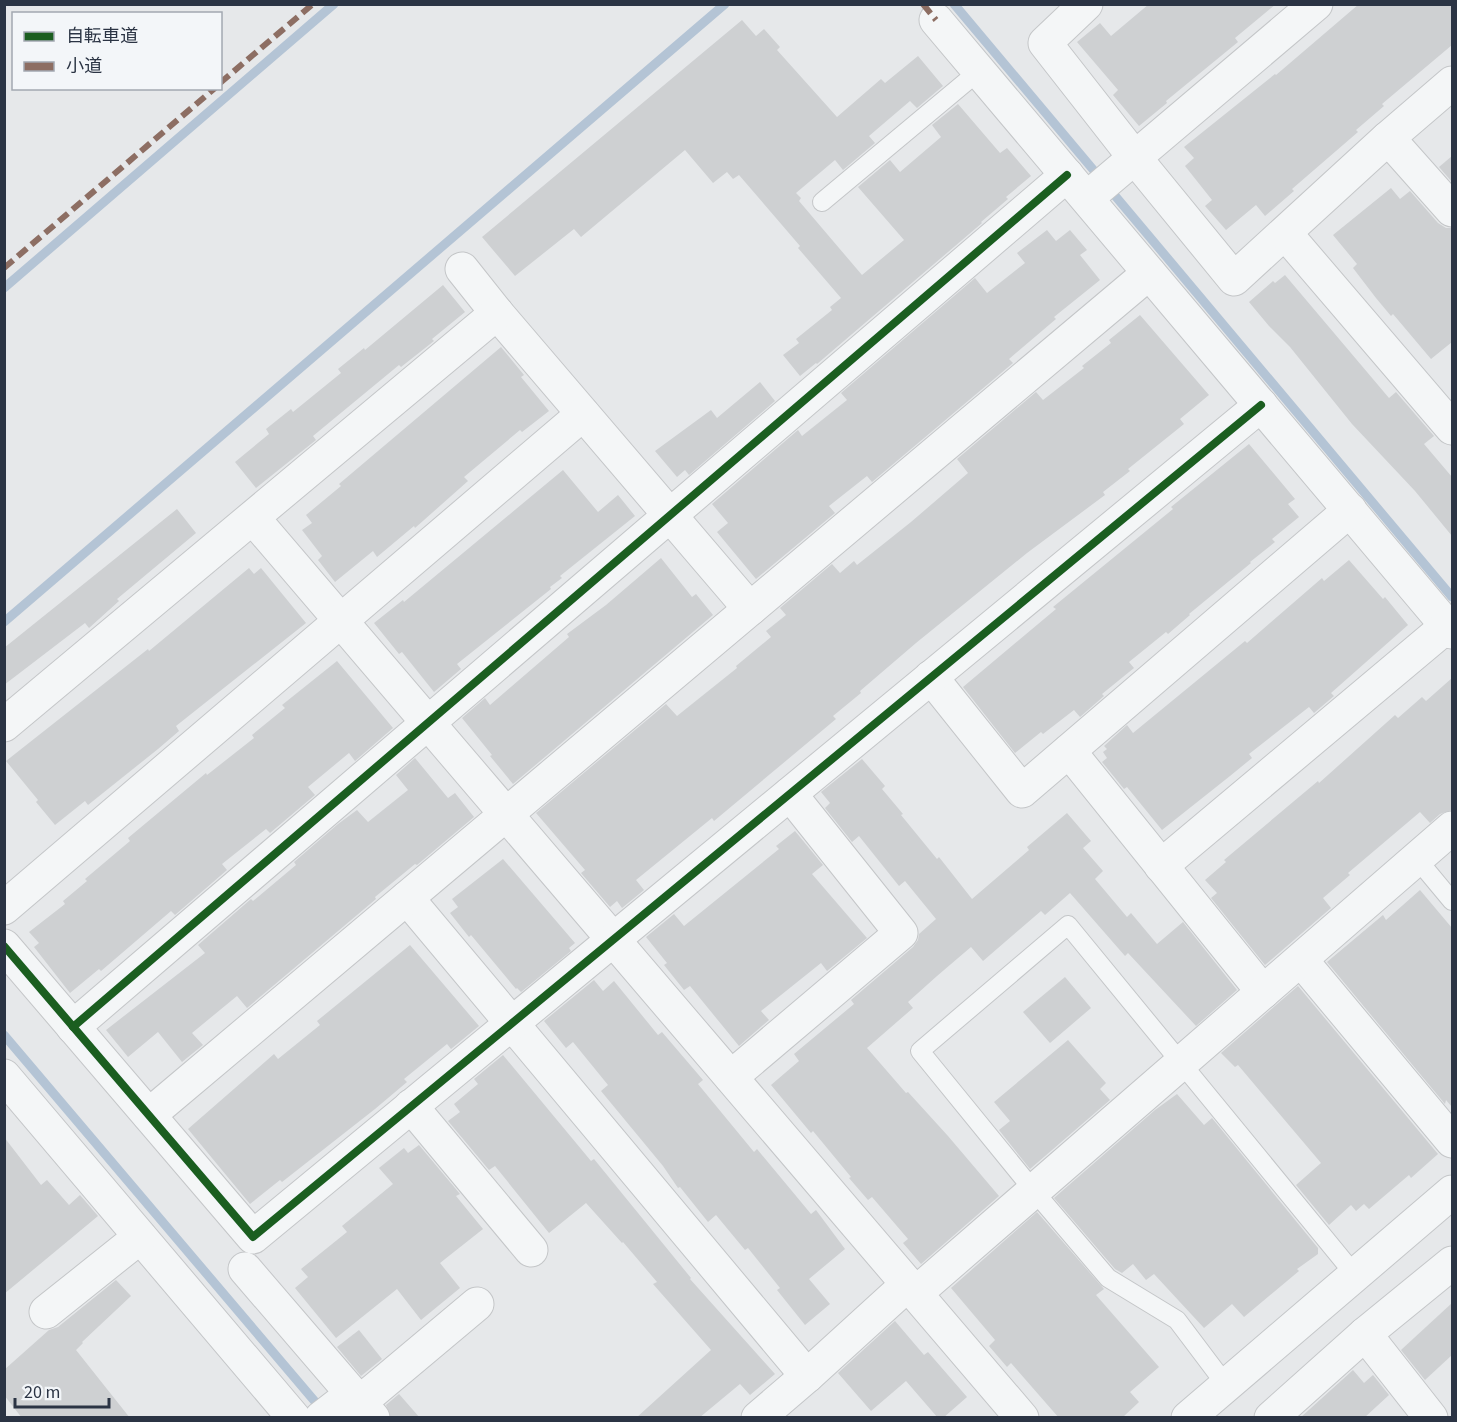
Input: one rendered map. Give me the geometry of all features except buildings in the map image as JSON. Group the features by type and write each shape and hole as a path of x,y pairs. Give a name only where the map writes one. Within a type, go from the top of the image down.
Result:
{"street":[{"path":"1086,4 1045,43 1234,279 1388,138 1452,83"},
{"path":"73,1027 670,516 1077,186 1135,158 1316,4"},
{"path":"936,20 1450,629 1161,866"},
{"path":"1388,138 1452,210"},
{"path":"1285,233 1452,428"},
{"path":"462,270 750,609"},
{"path":"149,1115 1149,273"},
{"path":"4,725 497,313"},
{"path":"4,946 253,1237 1262,405"},
{"path":"4,908 583,414"},
{"path":"931,677 1022,791 1350,510"},
{"path":"252,518 1022,1418"},
{"path":"1069,751 1263,992"},
{"path":"731,1077 901,933 790,794"},
{"path":"758,1418 912,1288 1034,1191 1452,828"},
{"path":"407,898 807,1376"},
{"path":"1301,960 1452,1141"},
{"path":"4,1076 294,1418"},
{"path":"411,1106 531,1250"},
{"path":"1207,1407 1452,1192"},
{"path":"46,1312 140,1237"},
{"path":"1271,1418 1365,1334 1452,1263"},
{"path":"245,1269 357,1403"},
{"path":"321,1418 357,1403 477,1304"},
{"path":"1365,1334 1431,1418"}],"lane":[{"path":"822,202 979,71"},
{"path":"1417,859 1452,901"},
{"path":"1207,1407 1177,1320 1108,1278 920,1051 1068,925 1355,1275"}],"waterway":[{"path":"4,288 334,4"},
{"path":"4,622 725,4"},
{"path":"954,4 1452,597"},
{"path":"4,1035 323,1411"}],"marked path":[{"path":"222,81 313,4"},
{"path":"923,4 936,20"},
{"path":"4,268 213,90"}],"cycle path":[{"path":"73,1027 1067,175"},
{"path":"4,946 253,1237 1261,405"}]}
